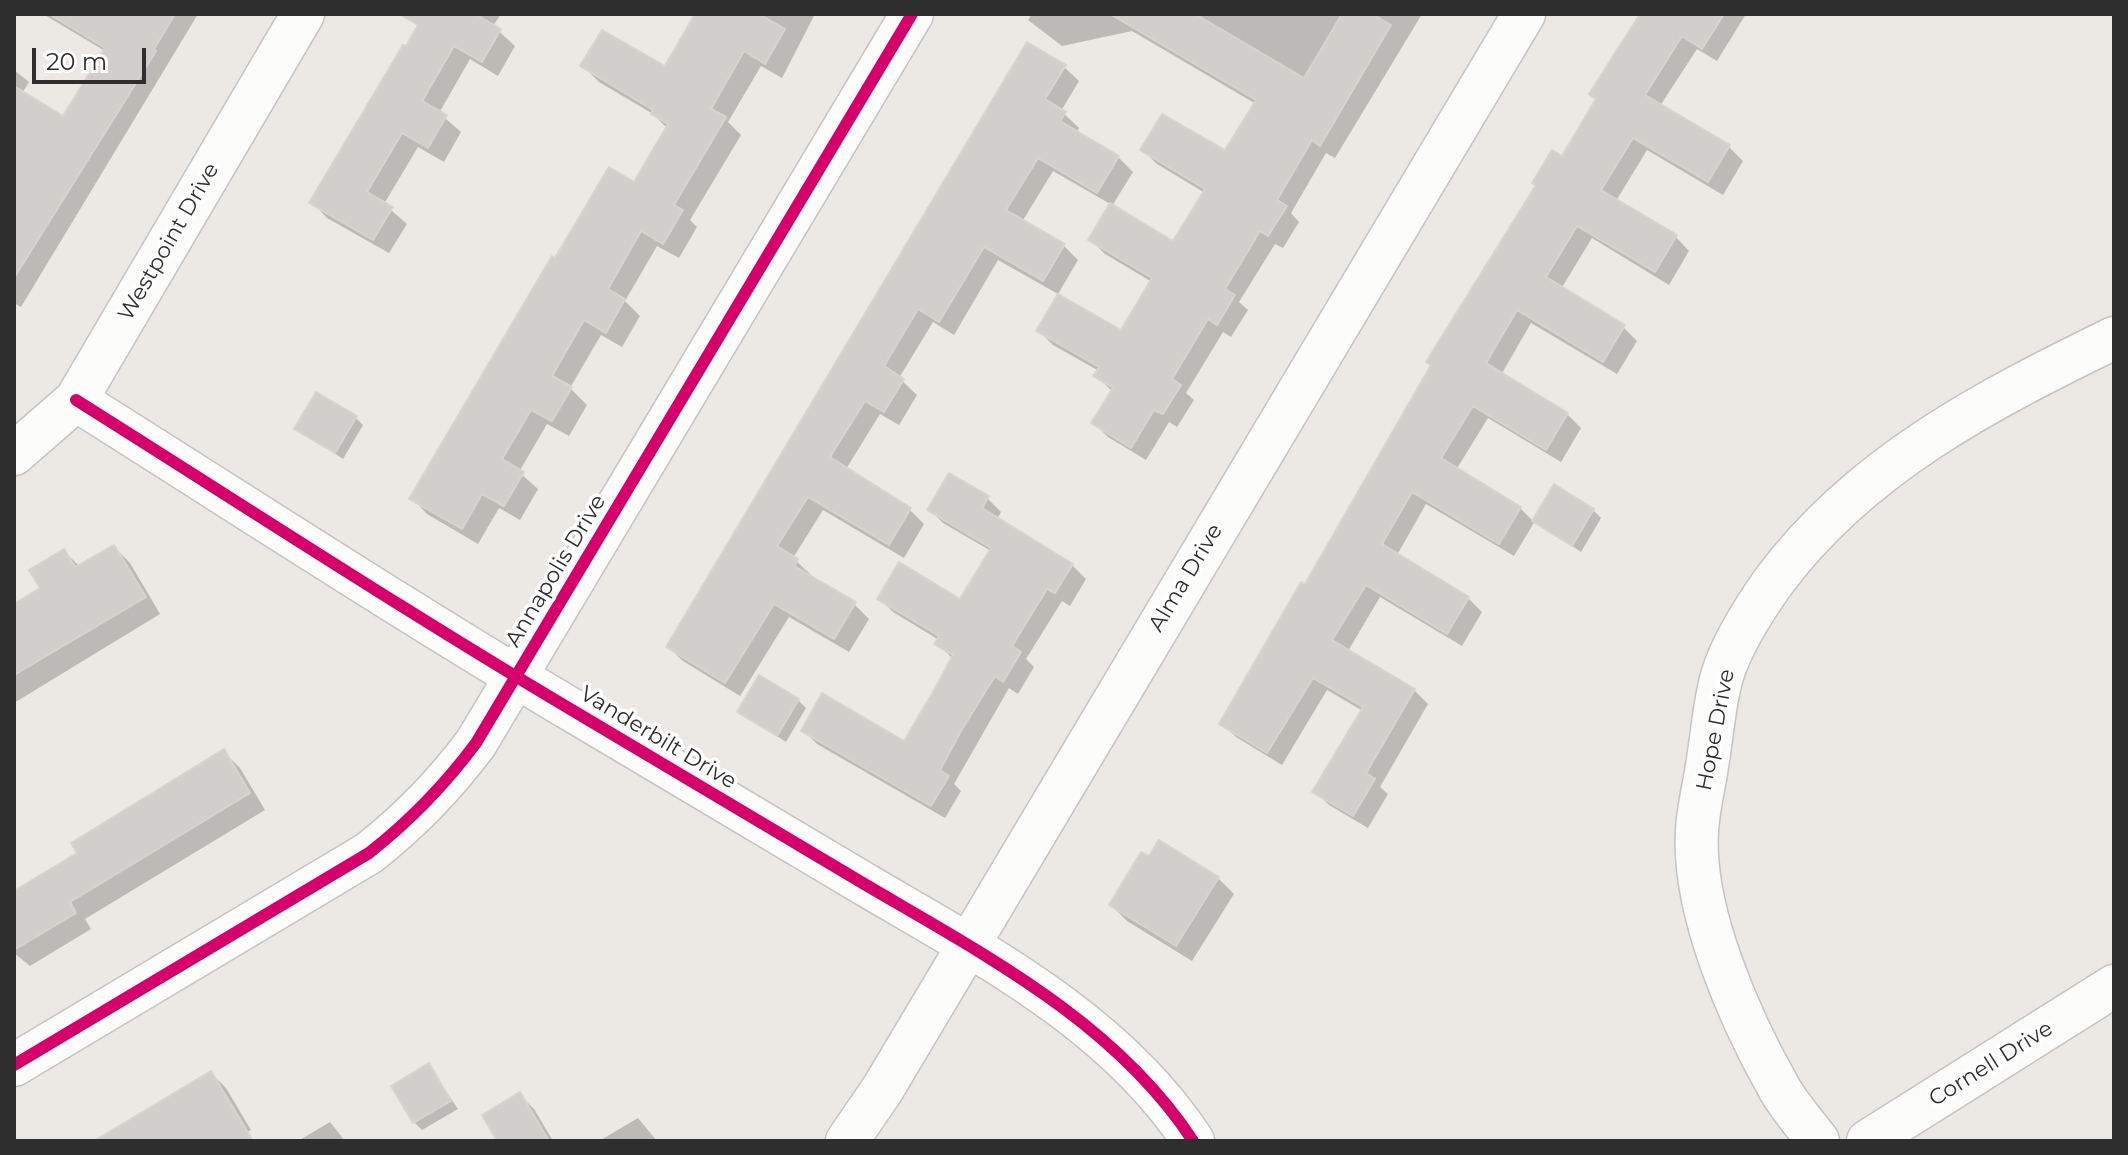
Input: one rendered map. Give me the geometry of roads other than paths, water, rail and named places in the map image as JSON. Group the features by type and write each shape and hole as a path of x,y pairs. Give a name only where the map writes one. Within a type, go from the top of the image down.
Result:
{"street":[{"name":"Westpoint Drive","path":"14,454 76,400 303,14"},
{"name":"Annapolis Drive","path":"14,1065 369,853 415,817 447,783 516,678 912,14"},
{"name":"Alma Drive","path":"847,1141 882,1090 1524,14"},
{"name":"Hope Drive","path":"1818,1141 1780,1089 1745,1017 1721,958 1701,890 1697,832 1722,675 1762,599 1797,551 1857,491 1929,437 2000,394 2114,338"},
{"name":"Vanderbilt Drive","path":"76,400 516,678 967,944 1095,1033 1173,1109 1193,1141"},
{"name":"Cornell Drive","path":"1868,1141 2114,986"}]}
